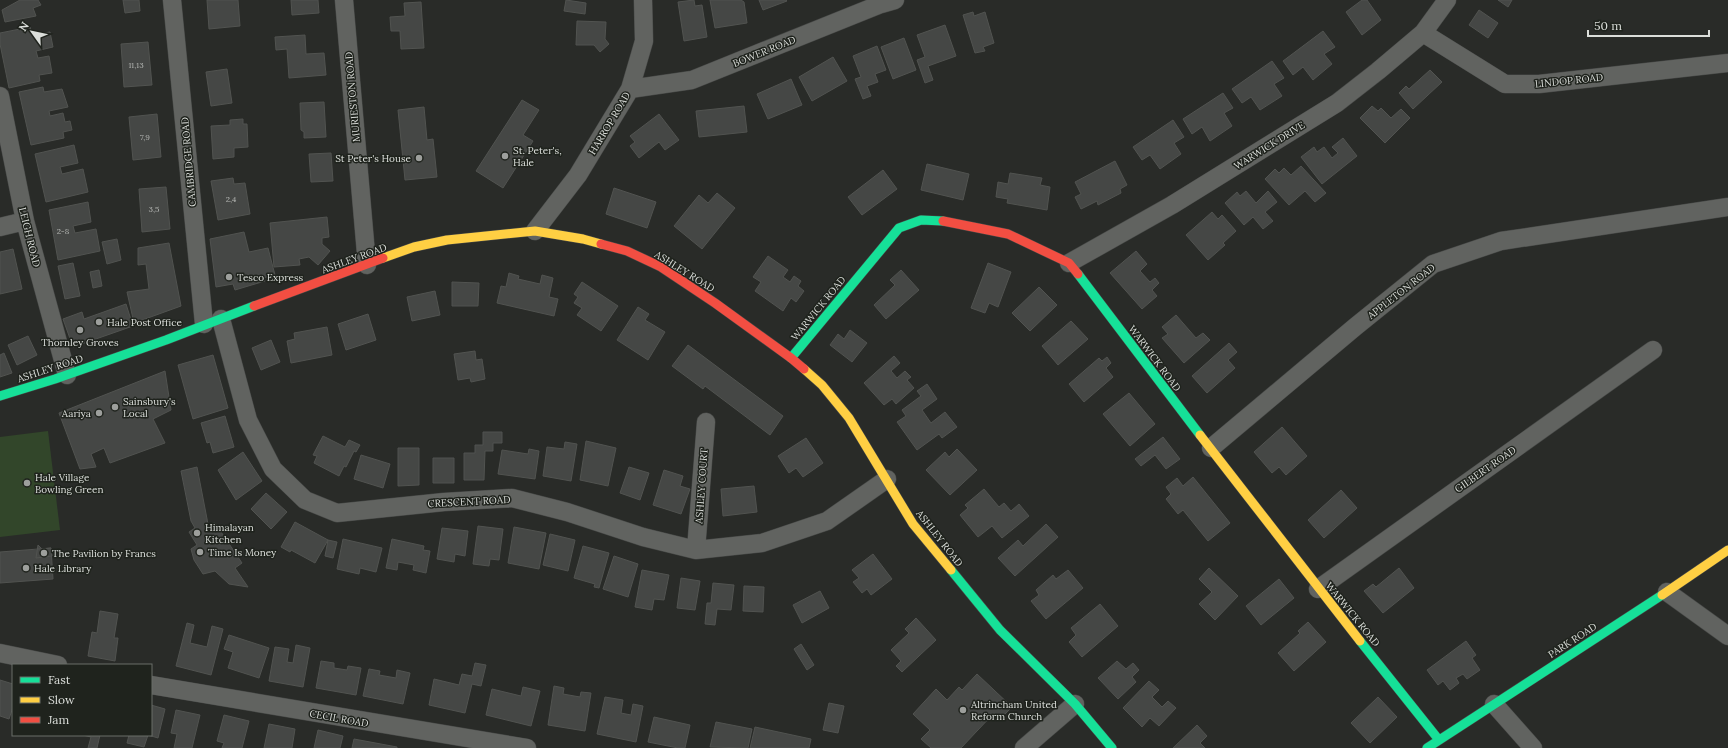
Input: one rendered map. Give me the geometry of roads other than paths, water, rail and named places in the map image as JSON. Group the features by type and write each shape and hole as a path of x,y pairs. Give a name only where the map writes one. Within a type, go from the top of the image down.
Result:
{"main road":[{"name":"WARWICK ROAD","path":"792,358 899,228 921,220 944,221 1008,234 1069,263 1318,589 1439,740"},
{"name":"ASHLEY ROAD","path":"0,396 67,375 166,340 204,324 414,247 447,240 534,231 583,239 627,251 661,267 715,303 792,358 822,384 849,418 913,524 1000,630 1075,704 1112,748"},
{"name":"PARK ROAD","path":"1427,748 1667,592 1728,550"}],"street":[{"name":"CAMBRIDGE ROAD","path":"172,0 204,324"},
{"name":"MURIESTON ROAD","path":"344,0 367,265"},
{"name":"HARROP ROAD","path":"534,231 578,175 630,89 644,41 643,0"},
{"name":"WARWICK DRIVE","path":"1069,263 1172,205 1337,103 1423,33 1447,0"},
{"name":"BOWER ROAD","path":"630,89 692,80 885,1"},
{"name":"LINDOP ROAD","path":"1423,33 1505,84 1539,84 1728,63"},
{"name":"LEIGH ROAD","path":"0,96 25,221 67,375"},
{"name":"APPLETON ROAD","path":"1210,448 1433,264 1501,241 1728,207"},
{"path":"0,227 25,221"},
{"name":"CRESCENT ROAD","path":"221,319 248,420 273,469 305,500 337,513 444,502 512,498 567,512 643,537 696,550 762,543 827,521 887,479"},
{"name":"GILBERT ROAD","path":"1318,589 1653,350"},
{"name":"ASHLEY COURT","path":"696,550 706,422"},
{"path":"1667,592 1728,636"},
{"path":"0,653 53,664"},
{"name":"CECIL ROAD","path":"152,685 527,748"},
{"path":"1024,748 1075,704"},
{"path":"1494,704 1533,748"}],"place":[{"name":"St. Peter's, Hale","path":"505,156"},
{"name":"St Peter's House","path":"419,158"},
{"name":"Tesco Express","path":"229,277"},
{"name":"Hale Post Office","path":"99,322"},
{"name":"Thornley Groves","path":"80,330"},
{"name":"Sainsbury's Local","path":"115,407"},
{"name":"Aariya","path":"99,413"},
{"name":"Hale Village Bowling Green","path":"27,483"},
{"name":"Himalayan Kitchen","path":"197,533"},
{"name":"Time Is Money","path":"200,552"},
{"name":"The Pavilion by Francs","path":"44,553"},
{"name":"Hale Library","path":"26,568"},
{"name":"Altrincham United Reform Church","path":"963,710"}]}
